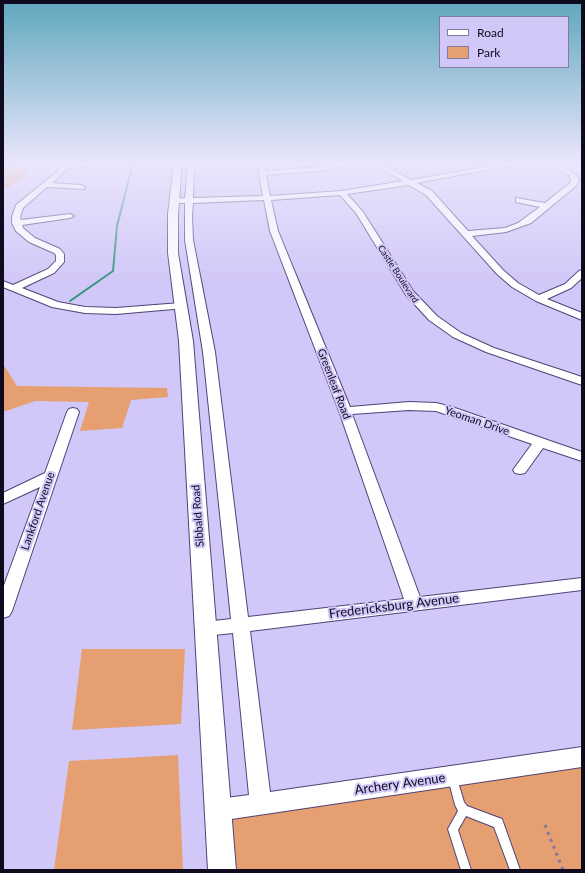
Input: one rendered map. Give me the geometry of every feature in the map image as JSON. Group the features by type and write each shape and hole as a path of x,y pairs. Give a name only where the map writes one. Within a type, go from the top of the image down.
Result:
{"street":[{"path":"14,288 51,271 60,262 61,258 57,251 26,235 19,229 16,223 16,217 19,207 23,204"},
{"name":"Sibbald Road","path":"182,204 173,253 181,306 189,385 222,870"},
{"path":"183,204 188,227 209,352 261,804"},
{"name":"Greenleaf Road","path":"268,204 274,231 345,411 414,604"},
{"name":"Castle Boulevard","path":"352,204 360,212 408,293 433,318 458,335 490,350 582,381"},
{"path":"440,204 507,279 539,299 582,317"},
{"path":"536,204 546,206"},
{"path":"466,234 514,228 528,221 549,204"},
{"path":"16,223 70,216"},
{"path":"539,299 568,286 582,273"},
{"path":"3,284 56,305 86,310 116,311 181,306"},
{"name":"Yeoman Drive","path":"345,411 409,406 436,407 582,457"},
{"name":"Lankford Avenue","path":"3,611 73,412"},
{"path":"520,470 540,443"},
{"path":"3,499 50,476"},
{"name":"Fredericksburg Avenue","path":"205,629 582,584"},
{"name":"Archery Avenue","path":"218,810 582,757"}],"lane":[{"path":"452,777 460,805 464,810 498,823 515,870"},
{"path":"464,810 453,829 466,870"}],"path":[{"path":"545,825 564,870"}],"green space":[{"path":"3,367 5,367 17,386 167,388 168,397 131,400 122,428 80,431 89,402 35,401 3,412"},
{"path":"82,649 185,649 181,724 72,730"},
{"path":"178,755 183,870 54,870 69,761"},
{"path":"582,766 582,870 230,870 227,820"}],"waterway":[{"path":"70,301 113,271 117,226 123,204"}]}
